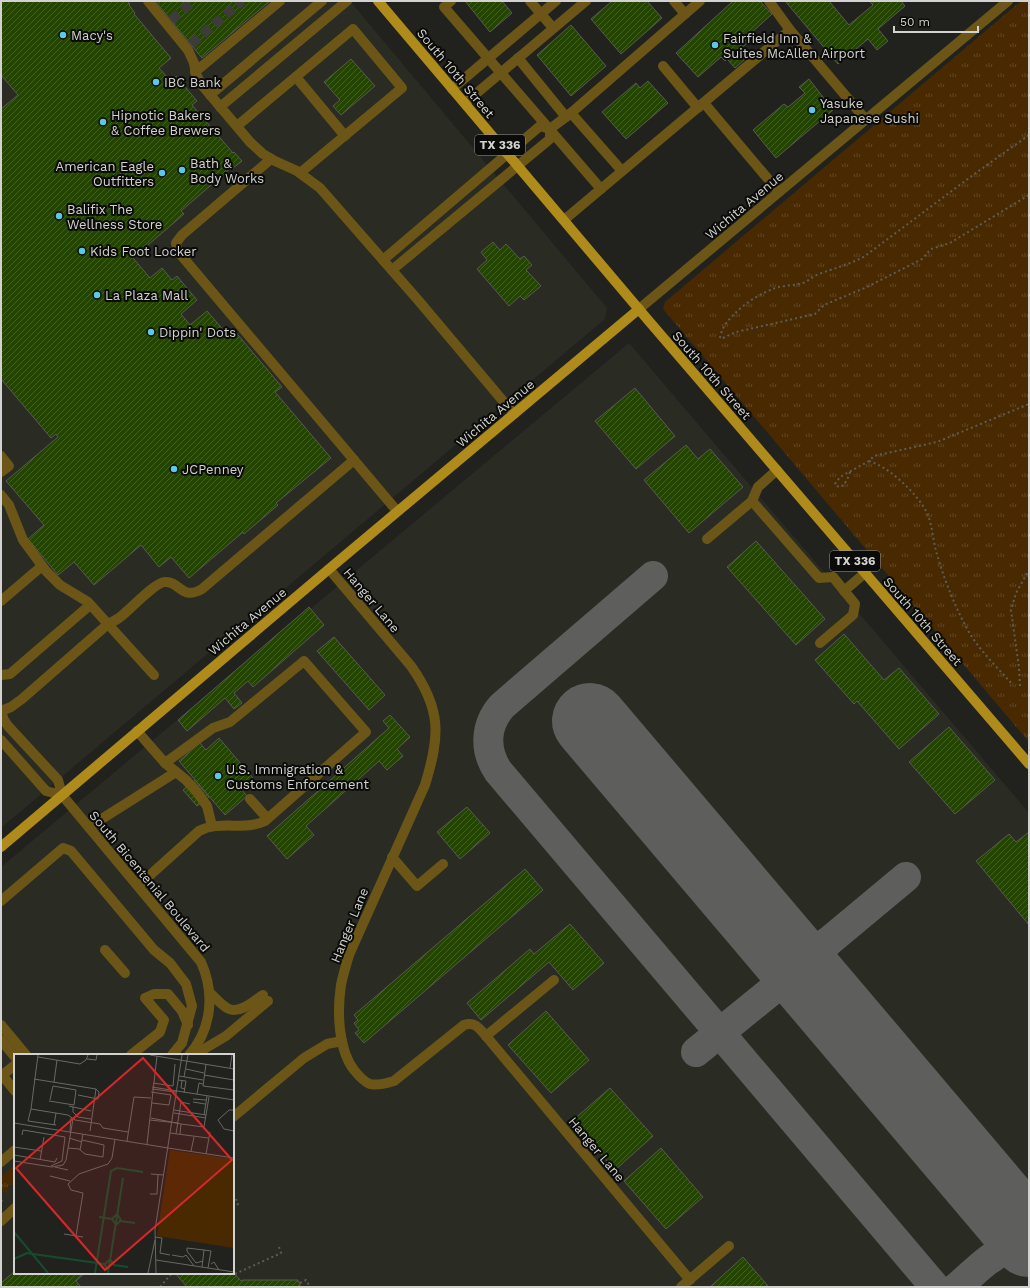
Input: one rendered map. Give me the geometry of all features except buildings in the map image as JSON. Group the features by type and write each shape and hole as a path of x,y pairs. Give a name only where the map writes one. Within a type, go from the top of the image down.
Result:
{"main road":[{"name":"South 10th Street","path":"378,1 639,309 1029,764"},
{"name":"Wichita Avenue","path":"1,847 397,511 639,309"}],"street":[{"path":"148,1 188,50 194,63 195,72 201,84 237,126 263,154 300,173 320,188 392,270 514,414"},
{"path":"195,72 280,1"},
{"path":"210,95 322,1"},
{"path":"220,106 347,1"},
{"path":"530,1 553,28"},
{"path":"452,88 556,1"},
{"path":"465,103 586,1"},
{"path":"674,1 685,14"},
{"path":"550,129 700,1"},
{"path":"769,1 790,30 866,120"},
{"name":"Wichita Avenue","path":"639,309 1008,1"},
{"path":"448,4 488,57 601,189"},
{"path":"237,126 353,29 402,88 300,173"},
{"path":"564,220 790,30"},
{"path":"518,58 568,115 622,171"},
{"path":"663,66 701,105 779,192"},
{"path":"296,77 345,136"},
{"path":"383,260 540,126 550,129"},
{"path":"392,270 550,139 550,129"},
{"path":"271,159 182,235 176,243 178,249 181,255 397,511"},
{"path":"1,456 9,466 1,472"},
{"path":"1,740 46,791 62,795 58,780 8,726 1,711 22,699 108,624 119,618 157,585 162,582 170,582 186,592 196,592 202,589 354,460"},
{"path":"707,538 752,501 758,488 777,470"},
{"path":"1,495 9,505 23,540 53,579 81,597 90,605 154,674"},
{"path":"752,501 819,578 833,577 855,604 853,615 820,643"},
{"path":"1,601 42,566"},
{"name":"Hanger Lane","path":"329,569 411,666 423,683 432,707 436,733 433,758 425,785 349,955 341,984 339,1017 344,1051 350,1065 359,1077 370,1084 382,1084 394,1081 464,1025 473,1024 480,1028 690,1280"},
{"path":"844,591 865,573"},
{"path":"1,675 10,674 90,605"},
{"path":"138,886 199,831 212,826 254,825 260,823 366,732 304,661 230,722 213,728 165,763"},
{"path":"138,731 165,763 197,792 207,806 212,826"},
{"path":"89,827 176,772"},
{"name":"South Bicentenial Boulevard","path":"62,795 201,962 208,981 210,993 209,1014 202,1037 190,1054"},
{"path":"250,799 267,818"},
{"path":"1,901 63,848 71,851 154,950 170,963 186,984 192,1006 182,1043 173,1054"},
{"path":"392,857 417,886 443,864"},
{"path":"105,950 125,973"},
{"path":"486,1036 554,980"},
{"path":"196,1054 226,1036 266,998 235,1010 229,1009 210,993"},
{"path":"132,1054 160,1032 164,1020 145,998 154,994 168,994 182,1011 188,1025"},
{"path":"2,1034 25,1054"},
{"path":"2,1034 14,1055"},
{"path":"234,1116 304,1058 327,1044 342,1041"},
{"path":"14,1066 1,1076 14,1090"},
{"path":"1,1162 14,1151"},
{"path":"1,1220 14,1209"},
{"path":"682,1287 729,1246"}],"path":[{"path":"1029,136 973,175 862,258 821,273 805,282 773,288 757,296 729,320 720,338 736,332 815,314 824,305 867,287 922,259 931,249 950,243 1029,195"},
{"path":"850,472 844,485 841,487 836,486 836,480 869,461 874,456 937,442 1029,404"},
{"path":"869,461 881,466 894,476 910,490 923,507 929,519 939,560 965,625 977,643 1012,684"},
{"path":"1020,686 1011,610 1016,593 1029,570"},
{"path":"234,1207 238,1204 236,1199"},
{"path":"1,1200 4,1204"},
{"path":"235,1274 281,1253 279,1247"},
{"path":"160,1287 171,1274"},
{"path":"300,1283 306,1280 310,1287"}],"shaded area":[{"path":"1,1 350,1 607,308 605,319 1,828"},
{"path":"629,343 1029,813 1029,1287 1,1287 1,867"}],"green space":[{"path":"1021,1 1029,1 1029,742 663,309 665,302"},
{"path":"14,1166 14,1185 8,1185 7,1195 1,1188 1,1181 3,1179 1,1177"}],"taxiway":[{"path":"653,576 502,706 496,713 492,721 488,738 490,755 493,763 498,771 935,1287"},
{"path":"826,999 819,984 816,970 816,963 822,949 828,942 906,877"},
{"path":"771,935 785,944 805,950 820,947 828,942"},
{"path":"696,1052 776,987 790,984 802,986 814,991 826,999"},
{"path":"996,1200 1011,1210 1029,1214"},
{"path":"992,1258 998,1251 1005,1237 1005,1223 996,1200"},
{"path":"957,1287 987,1261 1001,1252 1012,1249 1029,1251"}],"runway":[{"path":"590,721 1029,1239"}],"tunnel":[{"path":"171,20 194,1"},
{"path":"191,44 242,1"}],"place":[{"name":"Macy's","path":"63,35"},
{"name":"Fairfield Inn & Suites McAllen Airport","path":"715,45"},
{"name":"IBC Bank","path":"156,82"},
{"name":"Yasuke Japanese Sushi","path":"812,110"},
{"name":"Hipnotic Bakers & Coffee Brewers","path":"103,122"},
{"name":"Bath & Body Works","path":"182,170"},
{"name":"American Eagle Outfitters","path":"162,173"},
{"name":"Balifix The Wellness Store","path":"59,216"},
{"name":"Kids Foot Locker","path":"82,251"},
{"name":"La Plaza Mall","path":"97,295"},
{"name":"Dippin' Dots","path":"151,332"},
{"name":"JCPenney","path":"174,469"},
{"name":"U.S. Immigration & Customs Enforcement","path":"218,776"}]}
